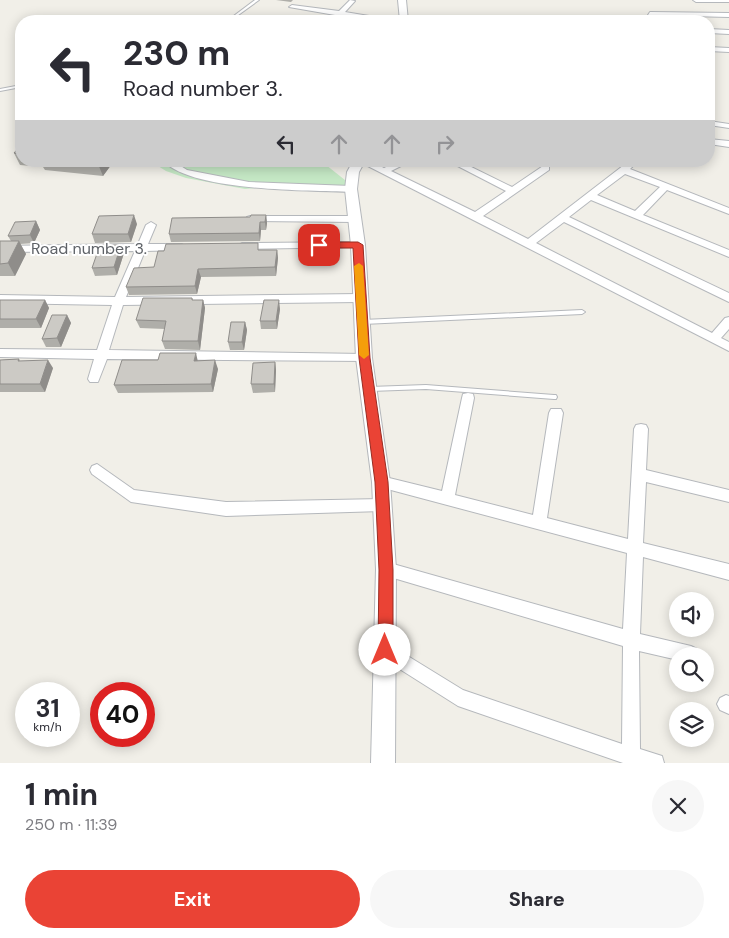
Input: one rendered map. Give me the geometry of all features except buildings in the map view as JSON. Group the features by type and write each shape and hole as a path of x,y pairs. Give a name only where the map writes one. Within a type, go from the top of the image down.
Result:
{"street":[{"path":"402,0 402,15"},
{"path":"696,0 729,0"},
{"path":"340,13 352,1"},
{"path":"292,7 358,15"},
{"path":"650,14 690,15"},
{"path":"715,16 729,16"},
{"path":"715,31 729,32"},
{"path":"715,49 729,50"},
{"path":"715,125 729,126"},
{"path":"715,143 729,144"},
{"path":"177,167 184,172 249,185 351,189"},
{"path":"357,167 354,172 351,189 358,245 364,358 381,482 386,570 383,763"},
{"path":"374,167 729,347"},
{"path":"384,172 394,167"},
{"path":"464,167 512,191"},
{"path":"527,245 624,167"},
{"path":"630,167 666,186 729,211"},
{"path":"474,217 546,168"},
{"path":"638,215 666,186"},
{"path":"590,196 729,254"},
{"path":"562,217 729,298"},
{"path":"240,219 355,218"},
{"path":"94,379 119,301 152,225"},
{"path":"231,246 358,245"},
{"name":"Road number 3.","path":"0,249 192,247"},
{"path":"0,299 119,301 360,298"},
{"path":"714,339 729,321"},
{"path":"0,353 364,358"},
{"path":"447,500 468,398"},
{"path":"539,524 556,413"},
{"path":"631,756 631,640 641,429"},
{"path":"97,470 131,496 226,509 382,505"},
{"path":"638,474 729,496"},
{"path":"381,482 635,550 729,572"},
{"path":"386,570 669,650"},
{"path":"385,650 458,697 596,746 655,763"}],"lane":[{"path":"236,15 256,0"},
{"path":"0,90 15,87"},
{"path":"362,322 582,312"},
{"path":"368,389 426,387 554,397"}],"green space":[{"path":"160,167 329,167 350,184 324,192 278,186 245,189 186,178"}],"slow traffic":[{"path":"359,266 364,355"}],"route":[{"path":"319,245 358,245 364,358 381,482 386,570 385,650"}]}
